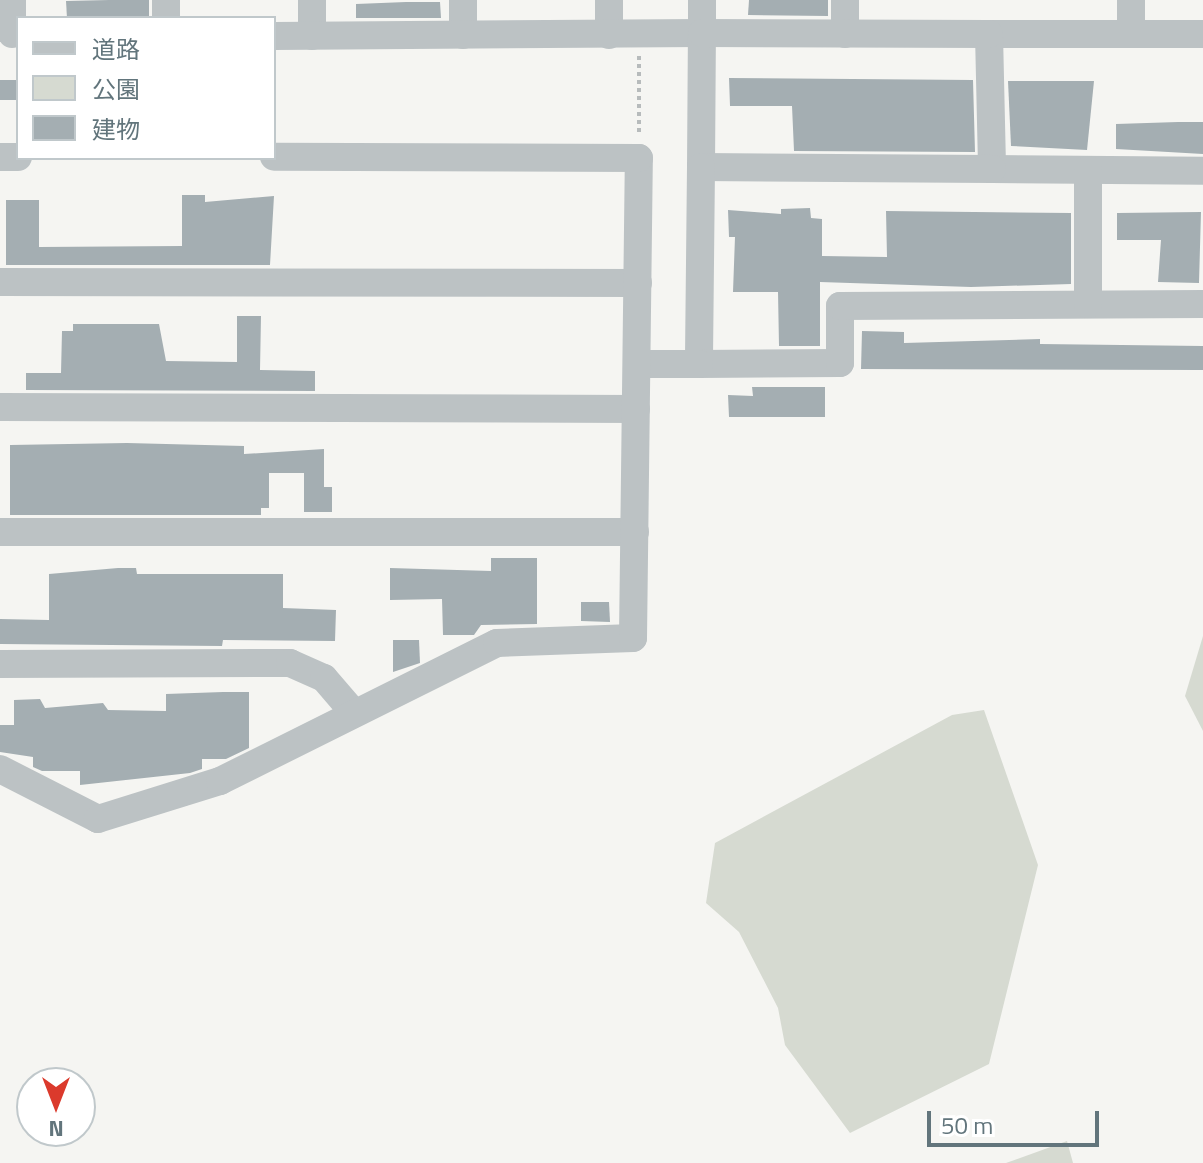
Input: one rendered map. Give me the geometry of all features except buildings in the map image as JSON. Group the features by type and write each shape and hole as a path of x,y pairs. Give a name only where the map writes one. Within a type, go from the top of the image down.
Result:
{"street":[{"path":"10,34 12,0"},
{"path":"312,0 312,36"},
{"path":"463,0 463,35"},
{"path":"609,0 609,35"},
{"path":"699,364 702,0"},
{"path":"845,0 845,34"},
{"path":"1131,0 1131,34"},
{"path":"989,34 992,169"},
{"path":"276,36 1203,34"},
{"path":"0,769 98,819 220,781 497,643 633,638 639,158 276,157"},
{"path":"701,167 1203,171"},
{"path":"1088,170 1088,304"},
{"path":"0,282 638,283"},
{"path":"637,364 840,363 840,306 1203,304"},
{"path":"0,407 636,409"},
{"path":"0,532 635,532"},
{"path":"0,664 290,663 324,678 354,713"}],"path":[{"path":"639,35 639,158"}],"green space":[{"path":"1203,636 1203,731 1185,696"},
{"path":"984,710 1038,865 989,1064 850,1133 785,1045 778,1008 739,932 706,903 715,843 952,715"},
{"path":"1067,1141 1073,1163 1006,1163"}]}
